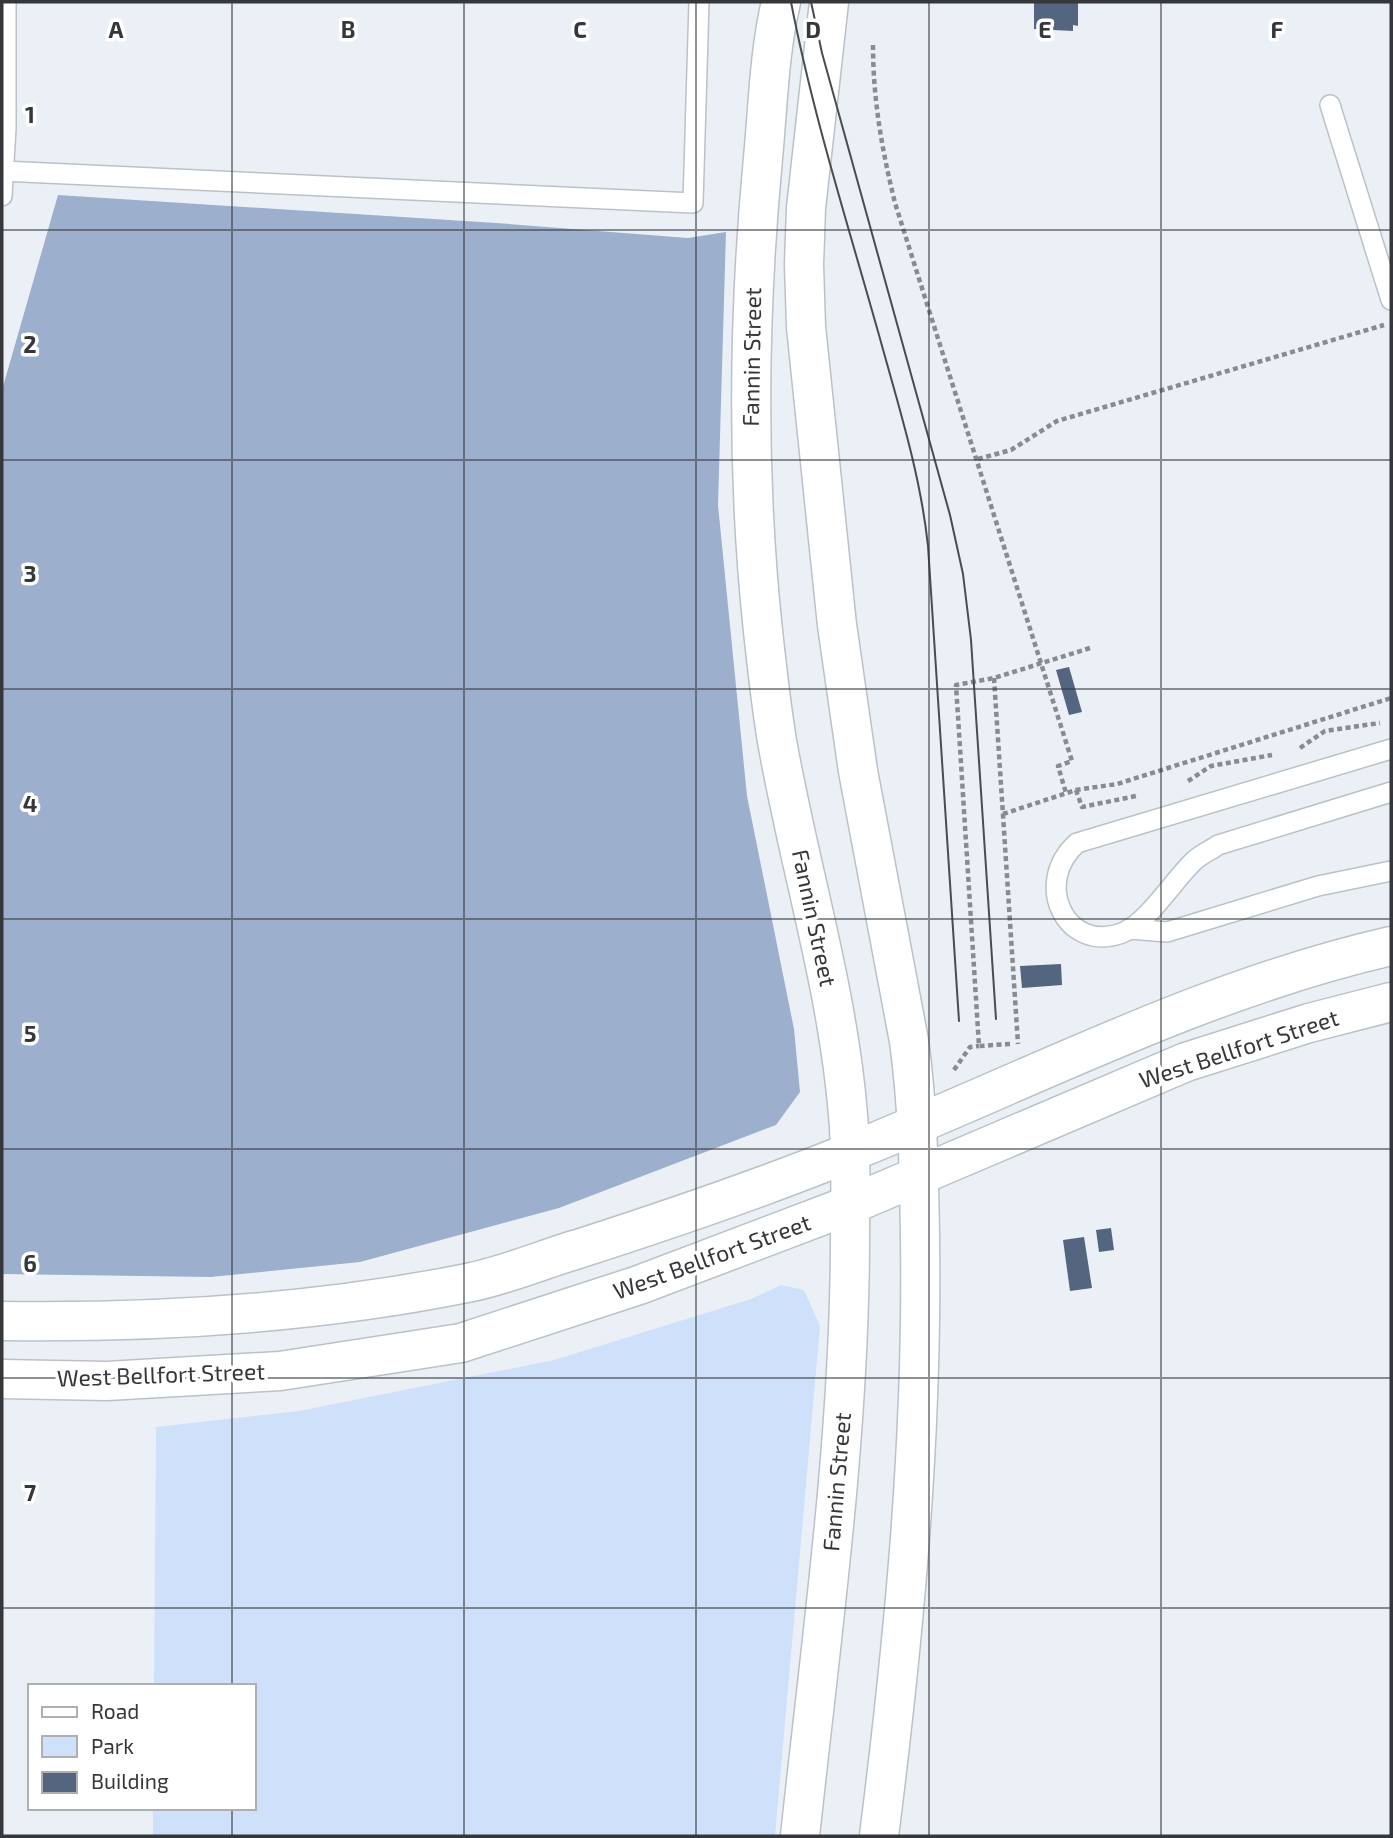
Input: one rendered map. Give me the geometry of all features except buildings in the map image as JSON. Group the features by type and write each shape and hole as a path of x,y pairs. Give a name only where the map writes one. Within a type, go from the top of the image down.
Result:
{"main road":[{"name":"Fannin Street","path":"780,2 774,38 755,250 749,360 751,471 759,589 776,737 838,1035 848,1116 850,1205 848,1346 843,1425 800,1836"},
{"path":"829,2 806,208 806,327 837,625 858,771 914,1074 919,1177 921,1336 915,1460 893,1721 879,1836"},
{"path":"2,1321 105,1322 306,1309 470,1283 670,1220 849,1153 1186,1010 1278,977 1391,946"},
{"name":"West Bellfort Street","path":"2,1379 107,1381 280,1371 461,1343 639,1286 850,1205 1186,1062 1309,1023 1391,1002"}],"lane":[{"path":"2,196 6,128 6,2"},
{"path":"3,171 693,203 699,2"},
{"path":"1329,105 1391,300"},
{"path":"1391,748 1077,843 1067,852 1057,872 1057,904 1070,923 1090,934 1112,935 1129,929 1167,932 1318,886 1391,871"},
{"path":"1129,929 1195,860 1218,845 1391,792"}],"path":[{"path":"873,45 875,103 895,203 1072,761 1058,766 1066,793"},
{"path":"978,460 1011,450 1057,421 1391,323"},
{"path":"979,1046 956,685 994,678 1090,648"},
{"path":"953,1070 970,1047 1018,1045 994,678"},
{"path":"1003,814 1076,790 1117,784 1391,698"},
{"path":"1321,720 1325,731"},
{"path":"1297,751 1325,731 1391,722"},
{"path":"1177,788 1211,766 1284,753"},
{"path":"1208,756 1211,766"},
{"path":"1076,790 1082,807 1150,793"}],"green space":[{"path":"781,1285 804,1290 820,1326 775,1836 153,1836 153,1810 256,1810 256,1684 154,1684 156,1427 299,1411 554,1360 751,1299"}],"shaded area":[{"path":"58,195 688,238 726,232 718,505 747,796 794,1029 800,1092 776,1125 559,1208 360,1262 211,1277 2,1274 2,390"}],"tram line":[{"path":"791,2 822,135 904,425 925,521 959,1021"},
{"path":"811,2 822,53 950,515 963,574 971,640 996,1019"}]}
